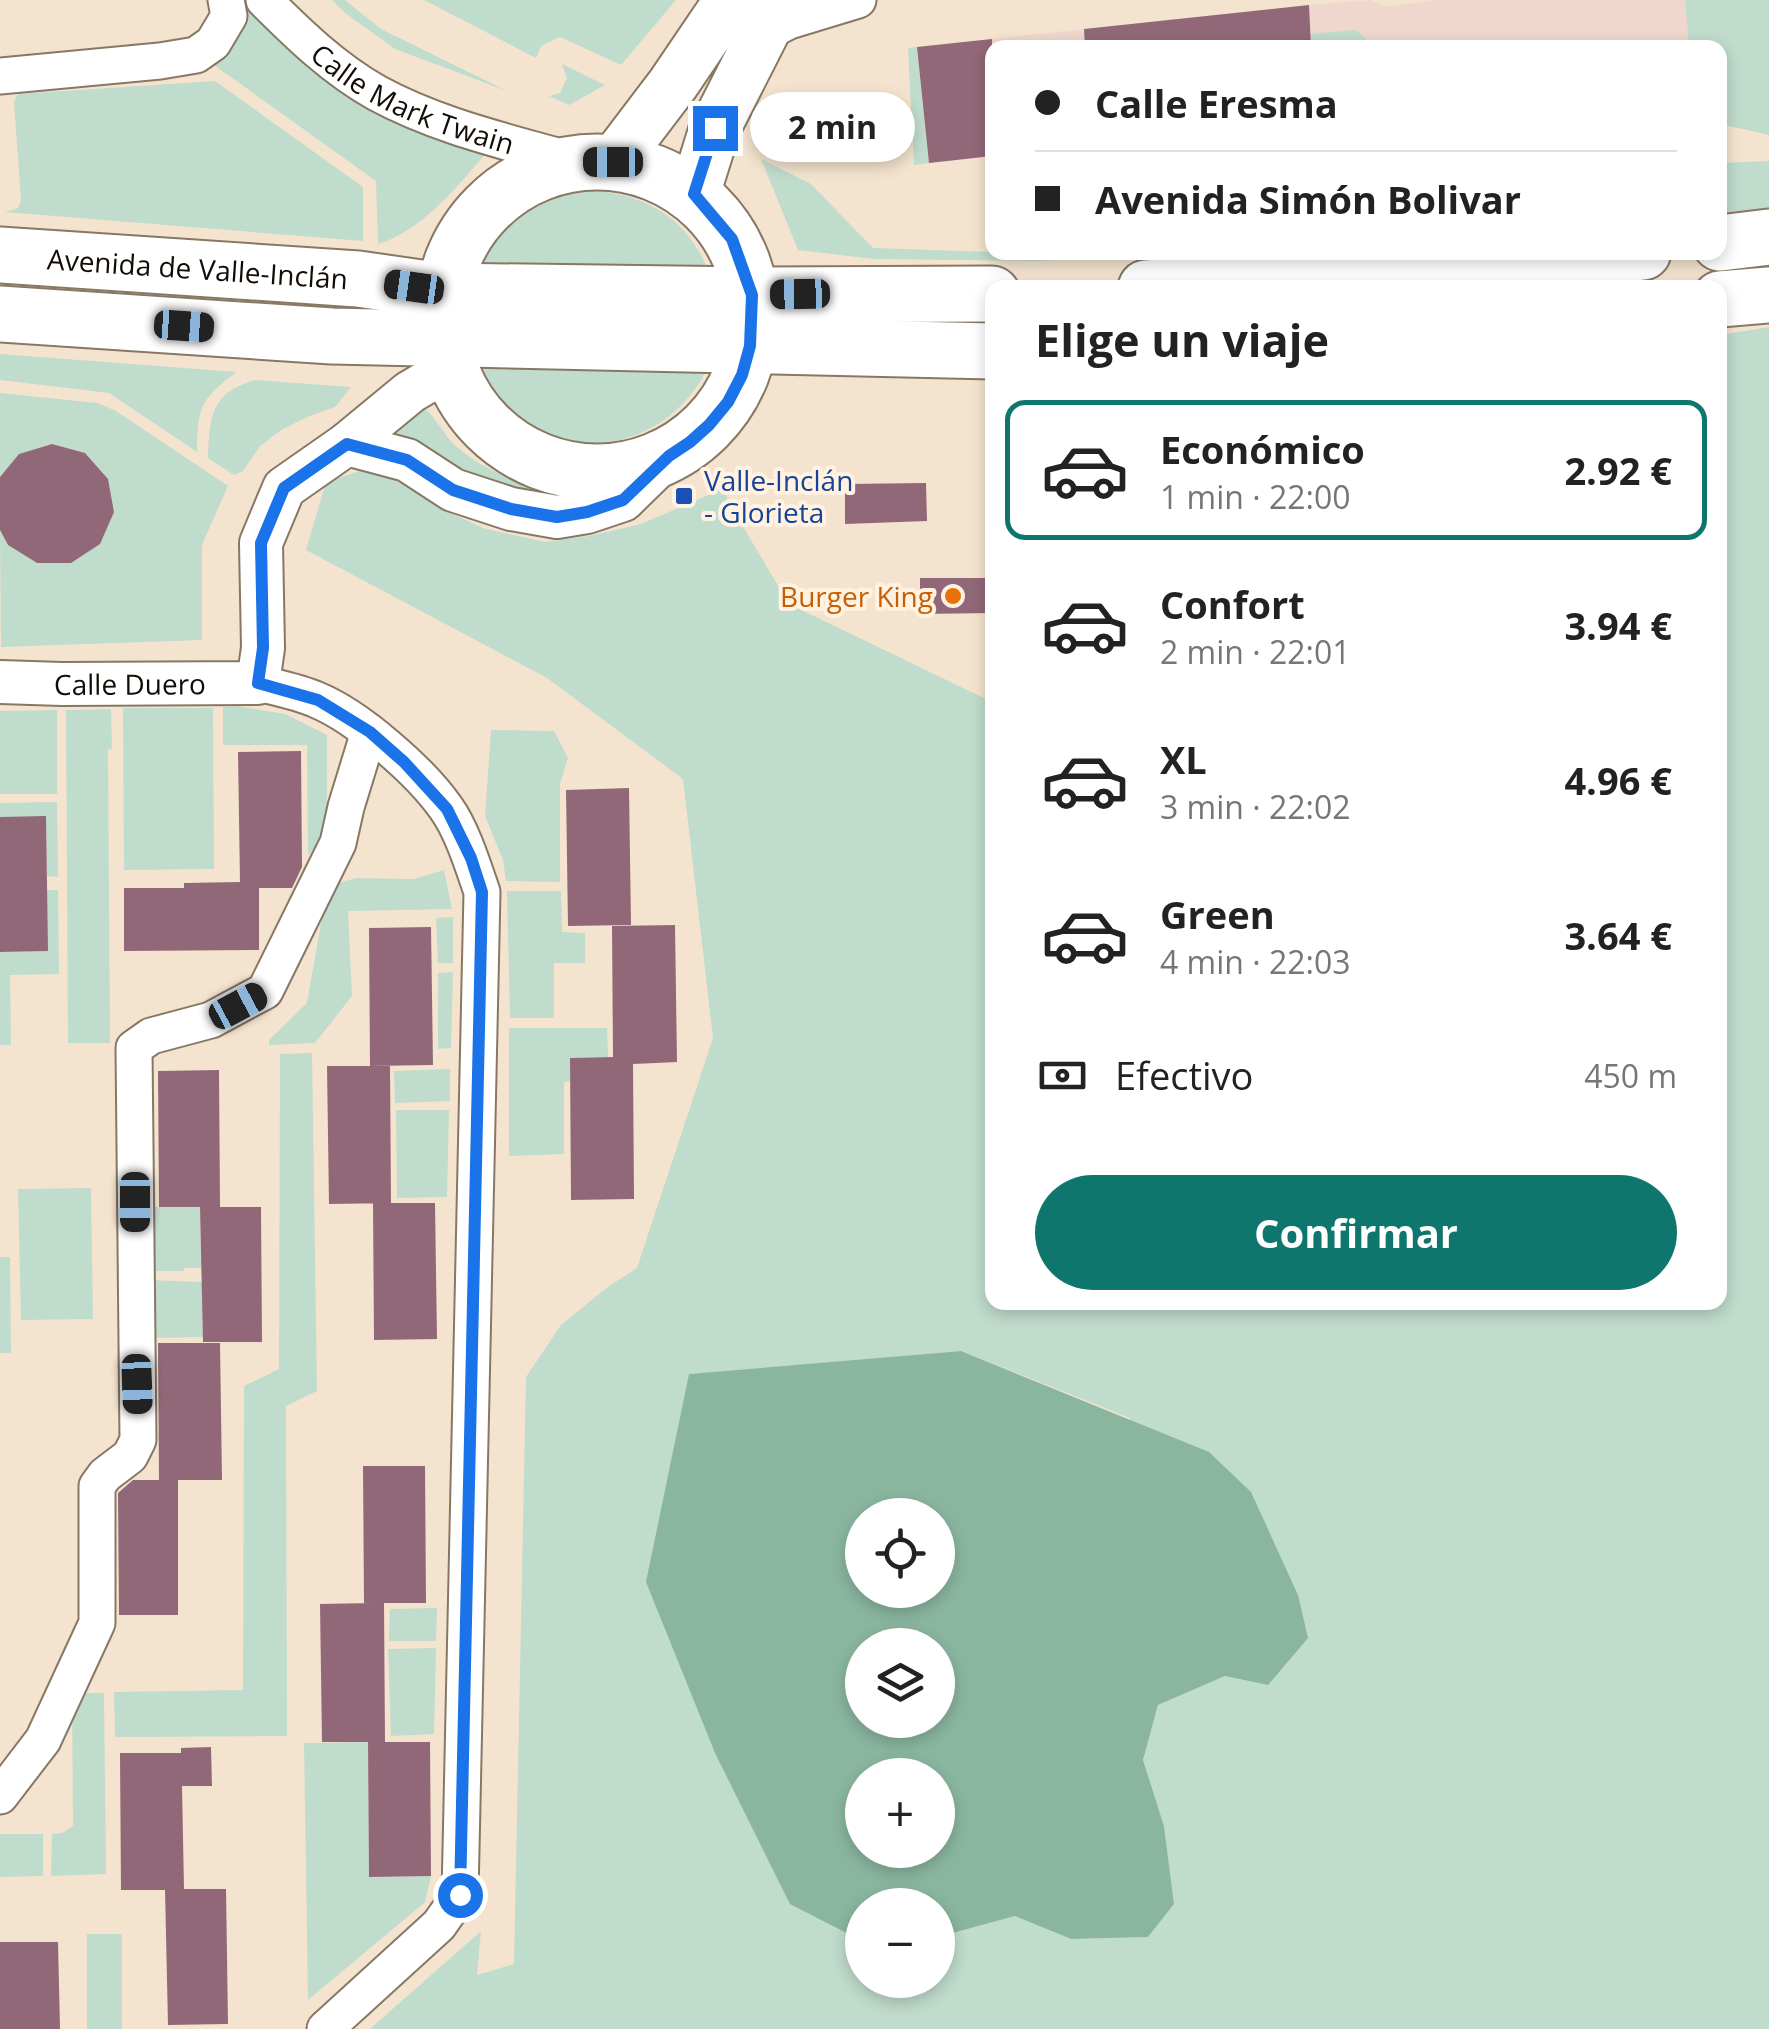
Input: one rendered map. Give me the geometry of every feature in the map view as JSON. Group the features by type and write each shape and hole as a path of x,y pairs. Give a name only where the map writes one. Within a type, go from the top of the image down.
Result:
{"main road":[{"path":"597,163 674,84 758,11"},
{"path":"694,194 758,11"},
{"path":"597,163 656,173 694,194 732,239 751,320 742,375 728,402 709,425 669,456 618,472 565,469 516,450 476,415 444,332 453,254 474,220 501,193 534,173 597,163"},
{"path":"1727,242 1769,238"},
{"name":"Avenida de Valle-Inclán","path":"0,255 358,279 444,332"},
{"path":"1271,280 1585,260"},
{"name":"Avenida de Valle-Inclán","path":"0,314 332,336 751,320 985,295"},
{"path":"1727,298 1769,295"},
{"name":"Avenida de Valle-Inclán","path":"751,320 985,349"}],"street":[{"path":"0,76 196,55 213,43 229,16 226,0"},
{"name":"Calle Mark Twain","path":"264,0 320,55 377,93 432,117 597,163"},
{"path":"758,11 789,20 858,0"},
{"path":"258,683 263,648 261,543 284,488 347,444 410,392 444,332"},
{"path":"347,444 407,460 453,490 511,509 557,517 623,500 669,456"},
{"name":"Calle Duero","path":"0,682 258,683 318,700 370,732 447,809 471,858 482,892 460,1895 439,1925 325,2029"},
{"path":"0,1796 43,1740 97,1623 98,1486 105,1475 130,1456 138,1440 134,1048 150,1036 212,1020 265,992 338,843 370,732"}],"shaded area":[{"path":"1371,0 1384,7 1438,0 1685,0 1688,40 985,40 985,157 929,163 917,47"}],"green space":[{"path":"242,0 297,56 338,87 485,154 423,219 378,244 376,181 207,60"},
{"path":"332,0 345,0 381,29 507,91 395,49"},
{"path":"424,0 676,0 621,65 560,37 541,46 536,58"},
{"path":"1685,0 1769,0 1769,135 1727,126 1727,40 1688,40"},
{"path":"1356,30 1367,40 1311,40 1310,34"},
{"path":"917,47 929,163 914,165 908,48"},
{"path":"562,64 605,85 569,105 549,96 560,93 567,78"},
{"path":"215,81 363,187 363,241 5,212 18,208 21,200 14,102 18,94"},
{"path":"761,159 811,184 873,248 985,252 985,260 1059,260 1033,261 874,259 798,250"},
{"path":"1769,161 1769,209 1727,215 1727,163"},
{"path":"599,191 637,200 668,216 692,240 710,275 480,266 487,249 512,221 563,196"},
{"path":"1769,327 1769,2029 370,2029 481,1931 477,1975 514,1964 526,1377 561,1325 637,1268 713,1038 683,779 547,678 306,550 326,482 359,471 390,472 443,510 486,529 545,542 641,524 727,487 727,500 789,604 985,699 985,1310 1727,1310 1727,334","holes":["961,1351 1130,1418 1268,1685 1225,1676 1158,1705 1143,1760 1164,1826 1174,1904 1148,1937 1071,1939 1015,1916 955,1932 955,1998 845,1998 845,1932 790,1903 689,1374"]},
{"path":"0,354 237,372 203,405 197,452 109,393 0,380"},
{"path":"478,357 709,365 694,390 653,427 628,438 601,442 574,441 548,433 522,418 494,391"},
{"path":"255,380 351,387 335,407 281,430 260,446 243,471 234,475 208,458 212,419 215,408 229,392"},
{"path":"0,393 97,403 116,411 228,486 202,545 202,640 1,647 0,530 8,545 37,563 71,563 114,512 108,479 85,453 52,444 19,454 0,477"},
{"path":"419,405 470,457 536,490 535,503 380,443"},
{"path":"223,707 285,714 327,735 327,835 308,855 307,745 223,745"},
{"path":"123,708 213,708 214,869 124,870"},
{"path":"111,709 110,1043 68,1043 66,710"},
{"path":"57,710 57,794 0,794 0,711"},
{"path":"491,730 554,731 568,758 560,784 560,882 506,881 503,860 485,816"},
{"path":"57,802 58,877 47,876 46,817 0,817 0,803"},
{"path":"444,870 452,909 348,911 352,996 315,1043 269,1045 269,1040 307,1003 324,906 336,884 356,878 414,879"},
{"path":"47,890 58,890 59,974 10,975 11,1045 0,1045 0,952 47,951"},
{"path":"507,891 561,891 562,932 585,933 585,963 554,963 554,1018 510,1018"},
{"path":"453,917 453,963 438,963 436,918"},
{"path":"453,972 451,1048 438,1049 438,973"},
{"path":"509,1028 607,1028 608,1057 570,1058 570,1081 564,1082 564,1154 509,1156"},
{"path":"312,1053 317,1391 286,1406 287,1736 115,1737 114,1692 243,1690 244,1386 279,1369 280,1054"},
{"path":"450,1069 450,1101 395,1103 394,1071"},
{"path":"396,1110 449,1110 447,1197 397,1198"},
{"path":"91,1188 93,1319 21,1320 18,1189"},
{"path":"145,1207 200,1207 201,1268 146,1271"},
{"path":"0,1257 10,1257 11,1353 0,1353"},
{"path":"146,1280 202,1282 203,1337 147,1338"},
{"path":"961,1351 1209,1452 1251,1492 1298,1595 1308,1638 1268,1685 1225,1676 1158,1705 1143,1760 1164,1826 1174,1904 1148,1937 1071,1939 1015,1916 955,1932 955,1888 845,1888 845,1932 790,1904 715,1753 646,1582 689,1374"},
{"path":"437,1608 436,1641 389,1641 390,1609"},
{"path":"436,1648 434,1734 391,1736 388,1649"},
{"path":"72,1693 104,1693 106,1874 51,1876 52,1834 73,1826"},
{"path":"368,1742 369,1877 431,1876 425,1902 308,2000 304,1743"},
{"path":"0,1834 43,1834 43,1876 0,1877"},
{"path":"87,1934 122,1934 122,2029 87,2029"}],"building":[{"path":"1309,5 1311,40 1085,40 1084,29"},
{"path":"992,39 985,40 985,157 929,163 917,47"},
{"path":"52,444 85,453 108,479 114,512 100,544 71,563 37,563 8,545 0,530 0,477 19,454"},
{"path":"926,483 927,521 845,524 845,484"},
{"path":"920,578 985,578 985,613 920,614"},
{"path":"301,751 302,867 292,888 259,888 259,950 124,951 124,888 184,888 184,883 240,882 238,752"},
{"path":"629,788 631,925 568,926 566,790"},
{"path":"46,816 48,951 0,952 0,817"},
{"path":"675,925 677,1062 633,1064 634,1199 571,1200 570,1058 613,1057 612,926"},
{"path":"431,927 433,1065 370,1066 369,928"},
{"path":"327,1066 390,1066 391,1203 329,1204"},
{"path":"219,1070 220,1207 159,1207 158,1071"},
{"path":"373,1203 435,1203 437,1339 374,1340"},
{"path":"200,1207 261,1207 262,1342 203,1342"},
{"path":"158,1343 220,1343 222,1480 178,1480 178,1615 119,1615 118,1493 133,1480 159,1480"},
{"path":"363,1466 425,1466 426,1603 384,1603 385,1742 322,1742 320,1604 374,1603 364,1603"},
{"path":"368,1742 430,1742 431,1876 369,1877"},
{"path":"211,1747 212,1786 182,1786 184,1889 226,1889 228,2024 168,2025 165,1890 121,1890 120,1753 181,1753 181,1748"},
{"path":"0,1942 58,1942 60,2029 0,2029"}],"place":[{"name":"Valle-Inclán - Glorieta","path":"684,496"},
{"name":"Burger King","path":"953,596"}],"route":[{"path":"460,1895 482,892 471,858 447,809 404,762 370,732 318,700 258,683 263,648 261,543 284,488 347,444 407,460 453,490 511,509 557,517 623,500 709,425 728,402 742,375 750,346 752,295 732,239 694,194 715,128"}]}
